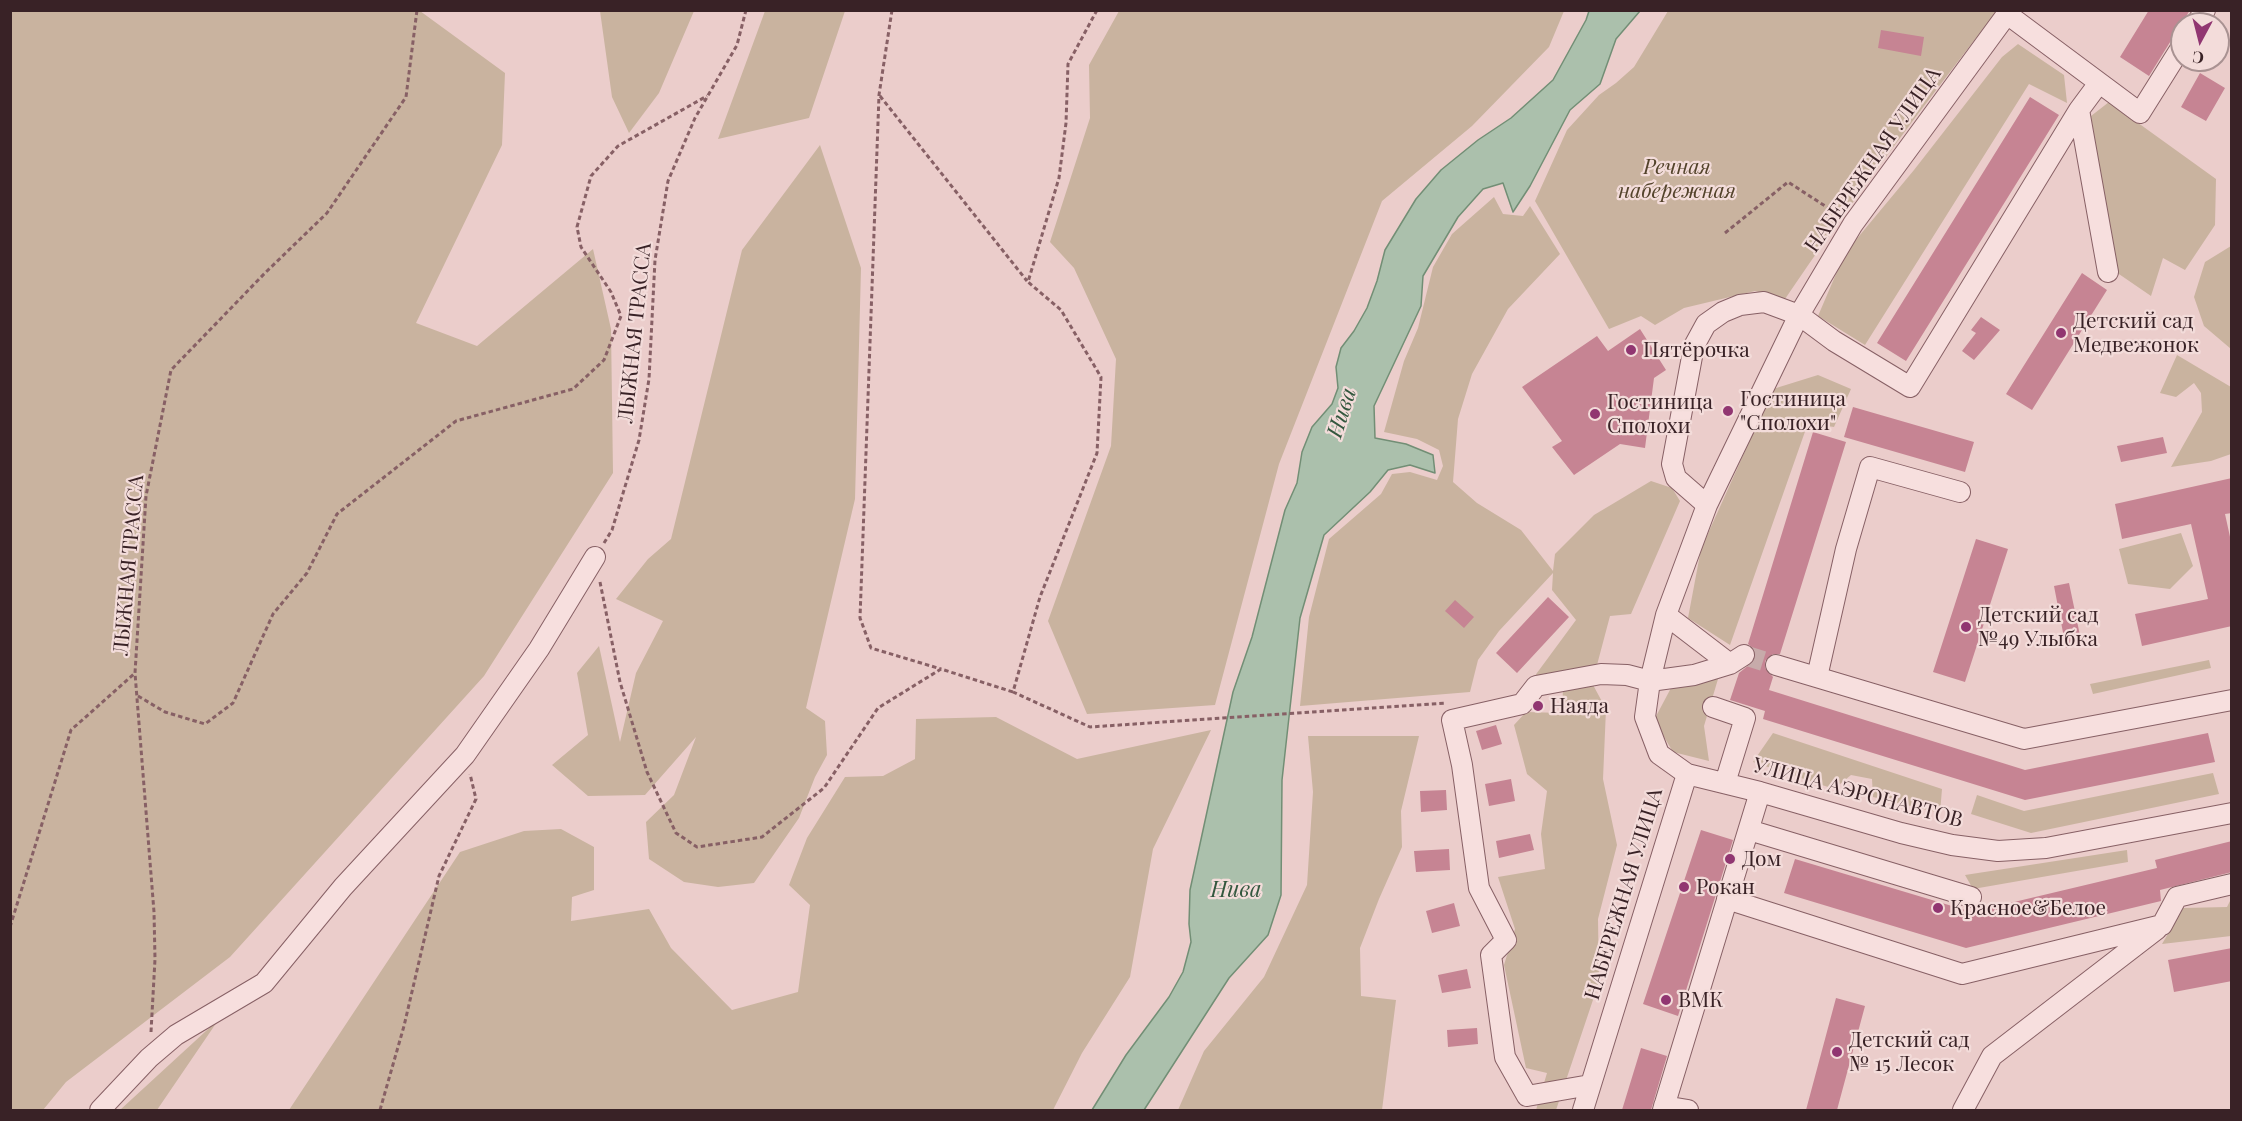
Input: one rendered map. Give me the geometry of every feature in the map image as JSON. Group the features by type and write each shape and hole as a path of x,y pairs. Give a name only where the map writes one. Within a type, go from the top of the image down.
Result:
{"street":[{"path":"2008,12 2140,112 2170,65"},
{"name":"НАБЕРЕЖНАЯ УЛИЦА","path":"1582,1110 1687,774 1659,754 1645,717 1650,681 1666,615 1707,505 1798,315 1853,224 2008,12"},
{"path":"1707,505 1676,478 1672,464 1694,346 1706,324 1723,312 1740,305 1764,302 1798,315 1834,341 1910,387 2079,110 2099,83"},
{"path":"2079,110 2108,272"},
{"path":"1817,677 1846,549 1870,467 1960,492"},
{"path":"100,1110 149,1058 176,1035 264,983 343,887 465,755 539,649 595,557"},
{"path":"1590,1085 1525,1103 1505,1057 1491,955 1506,940 1479,888 1462,765 1451,711 1522,704 1536,686 1601,674 1627,675 1650,681 1694,675 1737,660 1666,615"},
{"path":"1776,665 2024,739 2232,700"},
{"path":"1713,707 1745,718 1725,783"},
{"name":"УЛИЦА АЭРОНАВТОВ","path":"1687,774 1760,792 1901,833 1952,845 1998,851 2046,848 2232,813"},
{"path":"1688,1110 1664,1108 1760,792"},
{"path":"1749,830 1971,897"},
{"path":"1963,1110 1992,1056 2162,925 2177,897 2232,884"},
{"path":"1727,899 1962,974 2162,925"}],"path":[{"name":"ЛЫЖНАЯ ТРАССА","path":"149,1058 155,959 154,912 135,673 146,496 171,369 327,213 406,97 417,10"},
{"name":"ЛЫЖНАЯ ТРАССА","path":"595,557 612,530 639,440 649,379 655,260 668,181 695,118 737,45 746,10"},
{"path":"892,10 879,95 860,618 871,648 1013,692 1090,728 1451,711"},
{"path":"1028,282 1059,178 1066,123 1068,64 1097,10"},
{"name":"ЛЫЖНАЯ ТРАССА","path":"136,695 165,712 205,724 233,703 273,614 306,573 338,514 456,421 573,389 604,360 621,316 611,292 581,247 577,227 591,176 618,146 708,95"},
{"path":"879,95 1028,282 1061,310 1101,377 1096,453 1040,597 1013,692"},
{"path":"1725,233 1788,182 1853,224"},
{"path":"595,557 620,682 647,772 676,833 698,847 762,837 824,788 878,708 941,669"},
{"path":"10,927 71,730 135,673"},
{"path":"380,1110 404,1026 439,876 476,799 465,755"}],"green space":[{"path":"10,11 420,11 505,73 502,145 416,323 477,346 593,249 611,329 613,473 484,676 230,957 66,1082 43,1110 10,1110"},
{"path":"600,11 694,11 659,93 629,133 612,97"},
{"path":"765,11 845,11 809,118 718,139"},
{"path":"1119,11 1564,11 1549,47 1472,126 1382,201 1279,464 1215,705 1087,714 1048,621 1111,446 1116,359 1074,268 1050,242 1090,118 1089,65"},
{"name":"Речная набережная","path":"1668,11 1997,11 1836,225 1785,299 1755,291 1684,308 1655,325 1641,316 1609,329 1535,201 1567,130 1599,95 1634,67"},
{"path":"2018,44 2064,75 2067,103 2029,84 1865,345 1818,316 1845,253 1914,170 2002,57"},
{"path":"2109,102 2216,179 2215,225 2185,270 2163,258 2151,296 2116,272 2091,116"},
{"path":"820,145 861,268 855,499 806,708 825,721 827,755 815,777 799,818 754,883 718,887 684,882 649,859 646,822 674,795 696,737 645,795 588,796 552,765 588,735 577,673 599,646 620,742 636,673 663,621 616,599 648,559 671,539 742,250"},
{"path":"1494,197 1503,214 1523,216 1530,206 1560,254 1508,309 1472,374 1458,419 1453,482 1477,503 1521,530 1553,571 1555,554 1594,515 1651,481 1672,488 1680,501 1631,614 1610,616 1597,665 1534,677 1576,620 1552,590 1553,573 1499,631 1478,660 1470,692 1300,706 1309,617 1329,539 1381,494 1392,474 1410,472 1437,480 1443,466 1439,450 1417,439 1384,432 1404,361 1418,328 1433,267 1452,234"},
{"path":"2231,246 2231,349 2204,326 2194,297 2205,262"},
{"path":"2177,355 2231,387 2231,454 2211,461 2171,467 2202,412 2201,393 2194,383 2176,397 2160,393"},
{"path":"1818,375 1851,389 1834,427 1808,423 1730,645 1688,618 1701,549 1773,389"},
{"path":"2181,533 2193,566 2170,589 2128,584 2119,549"},
{"path":"2209,660 2211,668 2093,694 2090,684"},
{"path":"1700,677 1718,679 1704,726 1709,761 1673,752 1654,720 1671,688"},
{"path":"1592,683 1606,709 1603,779 1617,845 1598,919 1599,982 1556,1110 1536,1110 1547,1073 1526,1068 1504,965 1515,929 1498,877 1545,869 1541,834 1547,791 1527,774 1514,725 1526,712 1562,713 1563,689"},
{"path":"996,717 1077,759 1211,730 1153,849 1130,977 1082,1053 1053,1110 289,1110 460,852 524,831 561,829 594,847 594,890 572,897 571,921 649,909 671,948 732,1010 798,992 810,905 789,885 807,838 845,777 883,776 915,759 916,719"},
{"path":"1773,733 1942,789 1940,813 1873,797 1872,779 1851,775 1834,789 1753,762"},
{"path":"1308,736 1419,736 1401,811 1402,847 1360,948 1361,996 1396,1000 1382,1110 1178,1110 1204,1051 1264,977 1307,885 1313,792"},
{"path":"2213,773 2219,794 2031,833 1971,814 1977,795 2024,811"},
{"path":"2127,850 2128,862 1973,889 1965,875"},
{"path":"2231,899 2231,936 2162,944 2183,908 2227,907"},
{"path":"219,1019 157,1110 120,1110"}],"water":[{"name":"Нива","path":"1589,11 1640,11 1616,39 1600,84 1570,110 1530,186 1513,212 1503,183 1483,189 1458,217 1423,276 1421,306 1374,406 1375,438 1406,444 1433,455 1435,473 1410,465 1388,470 1370,492 1324,535 1300,618 1282,780 1281,895 1268,935 1229,978 1144,1110 1092,1110 1126,1055 1169,997 1183,972 1191,942 1190,890 1233,692 1252,637 1285,510 1297,483 1302,452 1312,427 1332,404 1338,388 1336,367 1341,348 1367,308 1385,250 1416,199 1441,170 1478,140 1511,118 1553,80"}],"building":[{"path":"2149,10 2190,10 2189,12 2170,12 2170,42 2149,76 2120,57"},
{"path":"1881,30 1924,37 1921,56 1878,48"},
{"path":"2200,73 2225,88 2206,121 2181,107"},
{"path":"2030,97 2059,115 1906,361 1877,343"},
{"path":"2082,273 2107,290 2032,410 2006,394"},
{"path":"1981,317 2000,330 1974,360 1962,351 1976,333 1971,330"},
{"name":"Гостиница Сполохи","path":"1640,329 1666,370 1654,378 1645,448 1620,444 1574,475 1552,447 1562,441 1522,387 1597,336 1608,351"},
{"path":"1853,407 1974,442 1965,472 1844,437"},
{"path":"1813,432 1846,442 1780,654 1773,654 1765,661 1765,668 1773,677 1769,690 2025,770 2208,733 2215,762 2025,800 1763,719 1765,711 1730,700 1739,673 1755,660 1754,649 1748,644"},
{"path":"2163,437 2167,453 2121,462 2117,446"},
{"path":"2232,478 2232,513 2225,514 2232,546 2232,626 2142,646 2135,614 2208,599 2191,524 2122,539 2115,504"},
{"path":"1976,539 2008,549 1965,682 1933,672"},
{"path":"2069,583 2082,645 2066,648 2054,586"},
{"path":"1548,597 1569,617 1517,673 1496,653"},
{"path":"1455,600 1474,617 1464,628 1445,611"},
{"path":"1496,725 1502,744 1482,750 1476,731"},
{"path":"1511,779 1515,801 1489,806 1485,784"},
{"path":"1446,790 1447,810 1421,812 1420,791"},
{"path":"1701,830 1733,840 1678,1016 1643,1004"},
{"path":"1530,834 1534,850 1499,858 1496,841"},
{"path":"2232,841 2232,872 2160,890 2161,901 1966,948 1784,893 1795,859 1972,912 2157,868 2155,860"},
{"path":"1449,849 1450,870 1416,872 1414,851"},
{"path":"1454,903 1460,926 1432,933 1426,911"},
{"path":"2232,948 2232,981 2174,992 2168,960"},
{"path":"1467,969 1471,988 1442,993 1438,975"},
{"path":"1836,998 1865,1006 1837,1110 1806,1110"},
{"path":"1477,1028 1478,1044 1448,1047 1447,1030"},
{"path":"1641,1048 1667,1056 1651,1110 1622,1110"}],"tunnel":[{"path":"1744,655 1776,665"}],"place":[{"name":"Детский сад Медвежонок","path":"2061,333"},
{"name":"Пятёрочка","path":"1631,350"},
{"name":"Гостиница \"Сполохи\"","path":"1728,411"},
{"name":"Гостиница Сполохи","path":"1595,414"},
{"name":"Детский сад №49 Улыбка","path":"1966,627"},
{"name":"Наяда","path":"1538,706"},
{"name":"Дом","path":"1730,859"},
{"name":"Рокан","path":"1684,887"},
{"name":"Красное&Белое","path":"1938,908"},
{"name":"ВМК","path":"1666,1000"},
{"name":"Детский сад № 15 Лесок","path":"1837,1052"}]}
